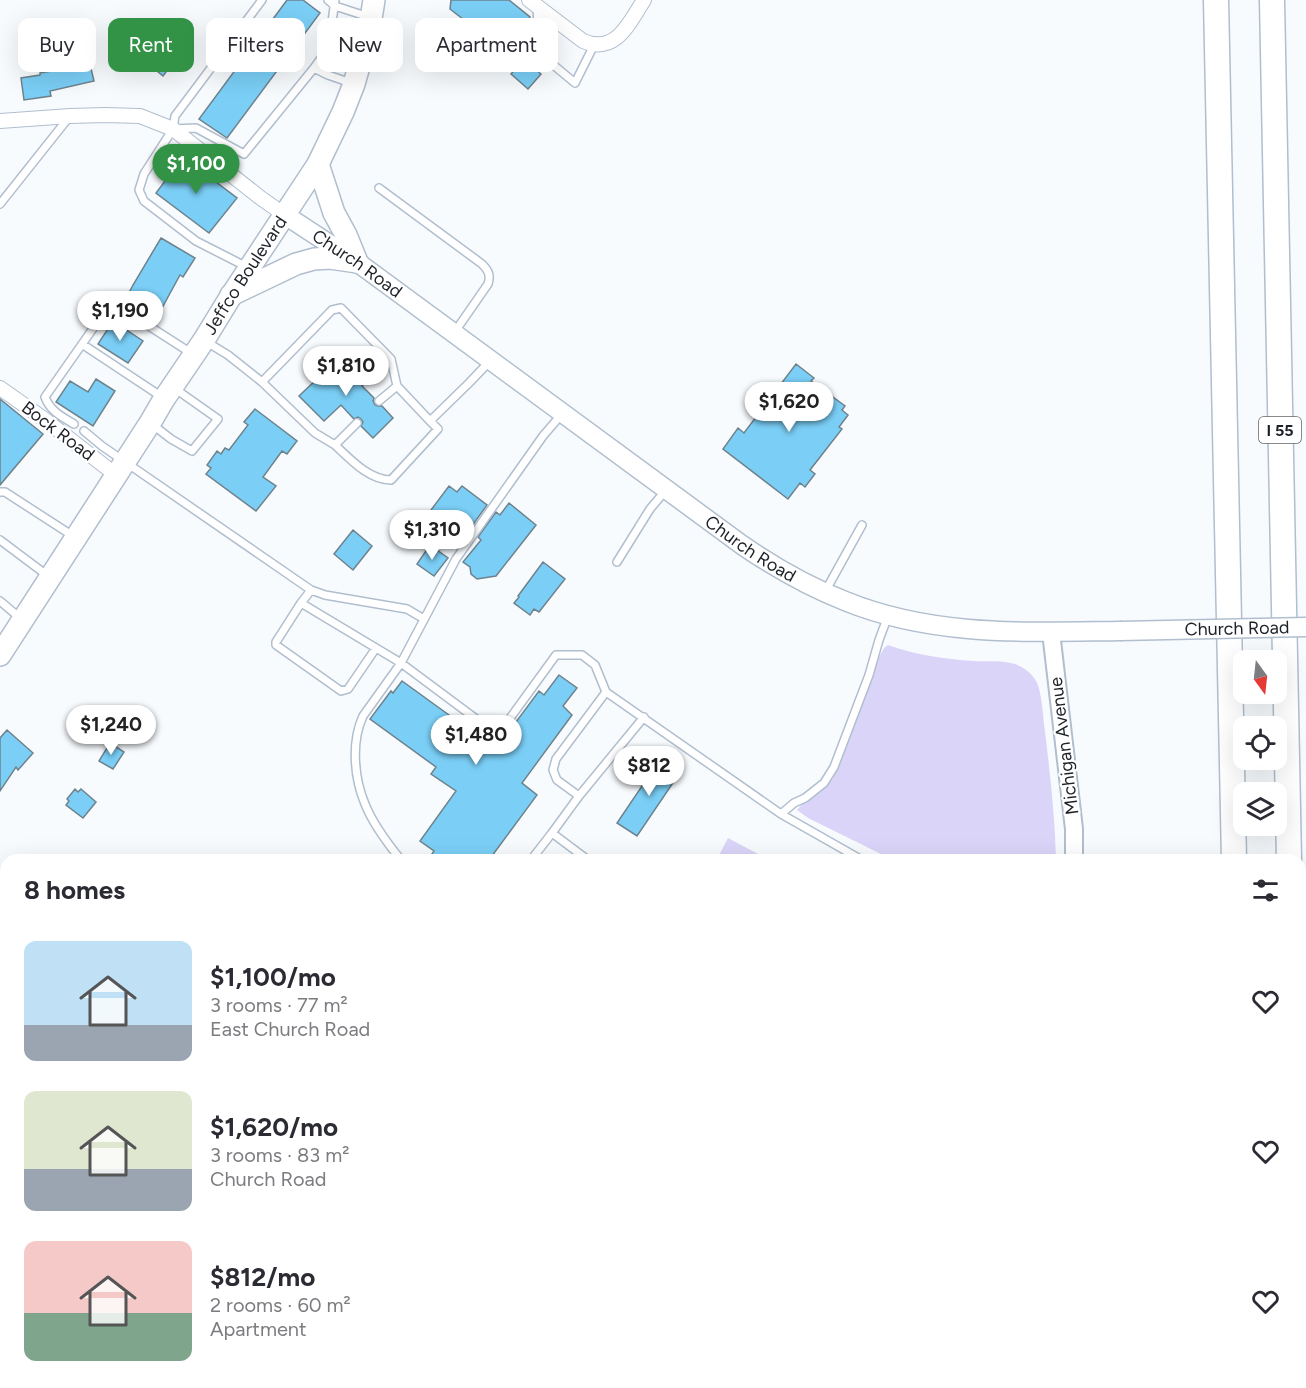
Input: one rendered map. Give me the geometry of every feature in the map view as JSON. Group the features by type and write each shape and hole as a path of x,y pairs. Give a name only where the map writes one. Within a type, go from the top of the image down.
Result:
{"highway":[{"path":"1216,0 1234,854"},
{"name":"I 55","path":"1272,0 1289,854"}],"main road":[{"name":"Jeffco Boulevard","path":"0,655 318,164 354,84 373,9"},
{"path":"318,164 334,213 357,262"},
{"name":"Church Road","path":"285,215 357,262 758,555 825,593 888,616 950,628 984,631 1052,632 1306,627"},
{"path":"231,296 296,264 314,259 330,258 357,262"}],"street":[{"path":"533,3 583,41 594,45 604,45 613,41 621,33 644,0"},
{"path":"0,121 70,116 140,116 173,129 285,215"},
{"name":"Bock Road","path":"0,388 120,468"},
{"name":"Michigan Avenue","path":"1052,632 1074,829 1074,854"}],"lane":[{"path":"249,268 196,241 144,201 139,190 144,174 173,129 175,116 262,0"},
{"path":"173,129 196,128 244,154 324,54 332,2 373,9"},
{"path":"533,3 539,53 575,83 594,45"},
{"path":"314,68 354,84"},
{"path":"0,204 70,116"},
{"path":"379,188 482,264 489,273 488,284 454,333"},
{"path":"74,424 56,413 45,397 106,310 114,307 121,308 199,347 228,355 262,382 315,434 334,445 368,473 382,480 391,480 438,429 397,386 391,359 341,308 332,310 262,382"},
{"path":"82,344 218,419 192,451 150,423"},
{"path":"430,421 470,383 490,360"},
{"path":"379,401 397,386"},
{"path":"397,854 372,819 358,780 356,747 359,724 401,663 456,559 543,436 562,413"},
{"path":"334,445 357,423"},
{"path":"84,431 102,446 120,468 311,590 325,595 407,609 424,619"},
{"path":"617,562 650,509 666,489"},
{"path":"0,492 5,492 76,537"},
{"path":"825,593 862,525"},
{"path":"0,540 50,578"},
{"path":"311,590 276,645 341,691 348,689 376,648"},
{"path":"0,601 22,620"},
{"path":"302,603 401,663 490,730 501,729 505,725 556,655 582,655 596,665 606,692 781,814 851,854"},
{"path":"781,814 824,783 834,767 869,675 888,616"},
{"path":"579,796 557,780 553,770 556,759 606,692"},
{"path":"536,854 579,796 644,717"},
{"path":"552,833 580,854"}],"shaded area":[{"path":"888,645 941,658 1010,663 1032,675 1038,685 1042,705 1056,854 881,854 808,818 797,810 833,779 884,648"},
{"path":"728,838 758,854 720,854"}],"building":[{"path":"287,0 303,0 320,13 305,33 305,18 274,18"},
{"path":"451,0 509,0 530,17 462,18 450,9"},
{"path":"92,72 94,81 50,91 51,96 24,100 21,78 40,75 40,73"},
{"path":"234,72 276,72 227,138 199,119"},
{"path":"513,72 539,72 541,74 528,89 511,74"},
{"path":"183,157 237,198 209,233 156,193"},
{"path":"161,238 195,258 183,277 180,275 156,319 124,302"},
{"path":"113,321 143,341 128,363 98,344"},
{"path":"338,359 344,359 366,382 362,386 374,398 375,405 382,406 393,418 373,438 361,426 363,422 361,419 358,417 354,419 341,405 324,421 299,396"},
{"path":"796,364 814,378 811,381 845,406 842,410 848,415 839,427 842,429 810,470 815,474 805,487 800,483 788,499 723,449 738,428 744,433"},
{"path":"96,379 115,391 93,426 56,402 70,381 88,392"},
{"path":"0,399 43,434 0,485"},
{"path":"255,409 297,441 287,454 282,451 263,477 276,486 256,511 206,474 211,468 207,465 217,451 221,454 225,448 229,450 248,425 244,422"},
{"path":"449,486 457,492 462,486 487,505 469,530 455,519 445,533 425,518"},
{"path":"509,503 536,525 496,576 477,579 471,574 470,567 463,562 481,540 478,537 496,512 500,515"},
{"path":"353,530 372,546 353,570 334,554"},
{"path":"430,545 448,558 434,576 417,564"},
{"path":"543,562 565,579 539,612 534,609 530,615 514,603"},
{"path":"559,675 577,688 563,706 572,715 522,783 537,795 493,854 432,854 434,851 420,841 456,791 431,774 436,767 370,719 391,691 393,693 402,681 496,749 539,691 544,695"},
{"path":"7,730 33,753 18,770 16,767 0,791 0,738"},
{"path":"110,743 124,752 113,769 99,761"},
{"path":"661,758 681,771 637,836 617,823"},
{"path":"75,789 78,792 81,789 96,802 83,818 66,805 69,801 67,799"}]}
